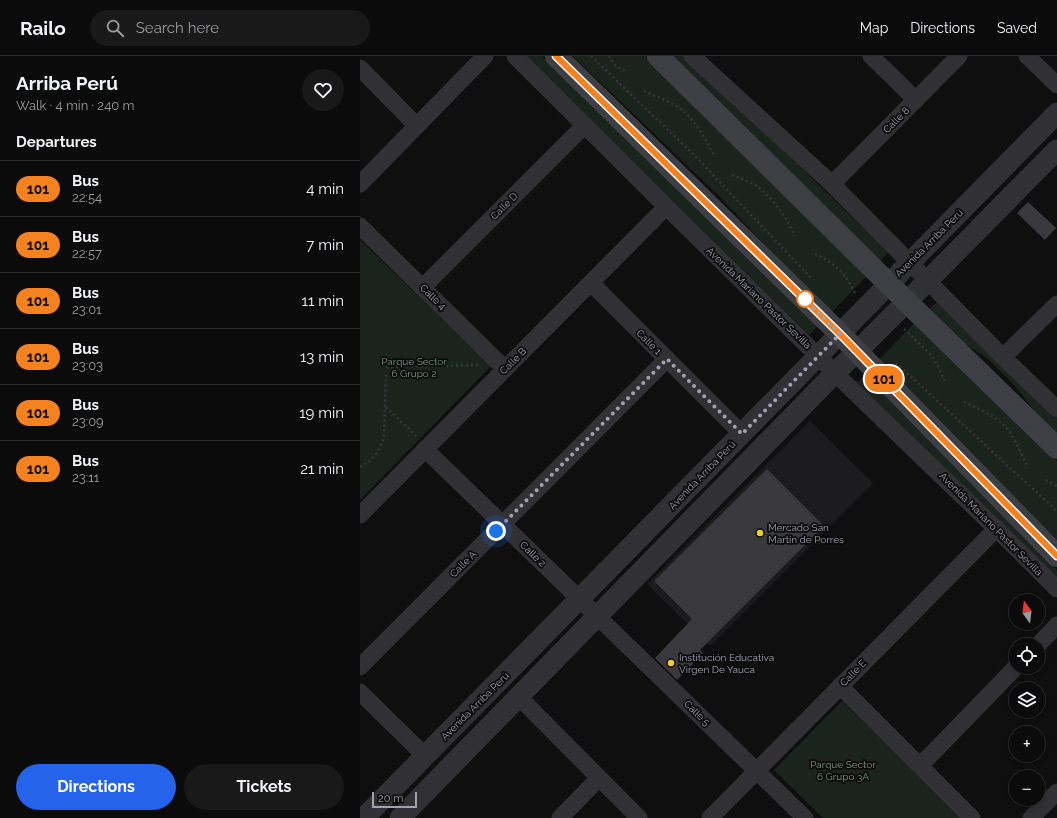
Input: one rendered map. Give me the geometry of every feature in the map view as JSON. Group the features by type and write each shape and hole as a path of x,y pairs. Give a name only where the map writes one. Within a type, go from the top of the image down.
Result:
{"main road":[{"path":"556,56 858,351 1057,556"},
{"path":"658,56 1057,448"}],"street":[{"path":"360,184 485,56"},
{"name":"Avenida Mariano Pastor Sevilla","path":"515,56 666,207 835,373 997,528 1057,589"},
{"path":"692,56 832,184 1003,357 1057,409"},
{"path":"871,56 916,100"},
{"name":"Calle 8","path":"832,184 959,56"},
{"path":"1028,56 1057,85"},
{"path":"360,68 417,126"},
{"name":"Avenida Arriba Perú","path":"400,818 519,697 589,608 742,434 1057,113"},
{"name":"Calle D","path":"423,287 584,125"},
{"name":"Avenida Arriba Perú","path":"364,818 425,756 589,608 858,351 1057,150"},
{"name":"Calle B","path":"360,514 420,444 505,369 666,207"},
{"name":"Calle 4","path":"360,226 505,369"},
{"name":"Calle 1","path":"591,284 742,434"},
{"path":"1003,357 1057,304"},
{"name":"Calle A","path":"360,667 667,359"},
{"name":"Calle 2","path":"420,444 589,608"},
{"name":"Calle E","path":"710,818 997,528"},
{"name":"Calle 5","path":"589,608 805,818"},
{"path":"1045,638 1057,625"},
{"path":"920,766 1009,674"},
{"path":"840,686 972,818"},
{"path":"360,692 425,756"},
{"path":"519,697 639,818"},
{"path":"560,818 599,778"},
{"path":"1031,818 1057,792"}],"path":[{"path":"591,56 694,155 817,284"},
{"path":"609,56 615,64 627,72"},
{"path":"644,91 680,108 703,135 714,155"},
{"path":"732,175 754,185 771,199 789,223 795,236"},
{"path":"815,254 830,261 837,267 848,279 857,297"},
{"path":"901,326 931,355 945,382"},
{"path":"891,358 1057,511"},
{"path":"386,367 487,365 505,369"},
{"path":"360,467 369,462 382,445 384,436 386,375"},
{"path":"964,402 985,411 999,421 1009,431 1026,465"},
{"path":"385,407 420,444"},
{"path":"1046,480 1057,486"}],"shaded area":[{"name":"Mercado San Martín de Porres","path":"810,421 873,483 710,646 647,584"}],"green space":[{"path":"526,56 542,56 818,326 809,335"},
{"path":"573,56 646,56 868,275 830,314 719,196"},
{"path":"671,56 686,56 888,252 880,262"},
{"name":"Parque Sector 6 Grupo 2","path":"360,240 491,366 360,500"},
{"path":"938,301 1057,418 1057,436 1043,422 1015,386 988,359 959,340 928,310"},
{"path":"915,322 1057,461 1057,545 879,360"},
{"path":"867,373 1057,570 1057,579 856,384"},
{"name":"Parque Sector 6 Grupo 3A","path":"842,701 962,818 823,818 774,770"}],"building":[{"path":"1028,202 1056,228 1045,240 1017,213"},
{"name":"Mercado San Martín de Porres","path":"767,469 824,526 700,650 703,653 677,680 655,658 692,619 654,581"}],"bus line":[{"name":"101","path":"556,56 840,334 1057,556"}],"place":[{"name":"Mercado San Martín de Porres","path":"760,533"},
{"name":"Institución Educativa Virgen De Yauca","path":"671,663"}],"route":[{"path":"496,531 667,359 742,434 840,334 803,298 805,299"}]}
